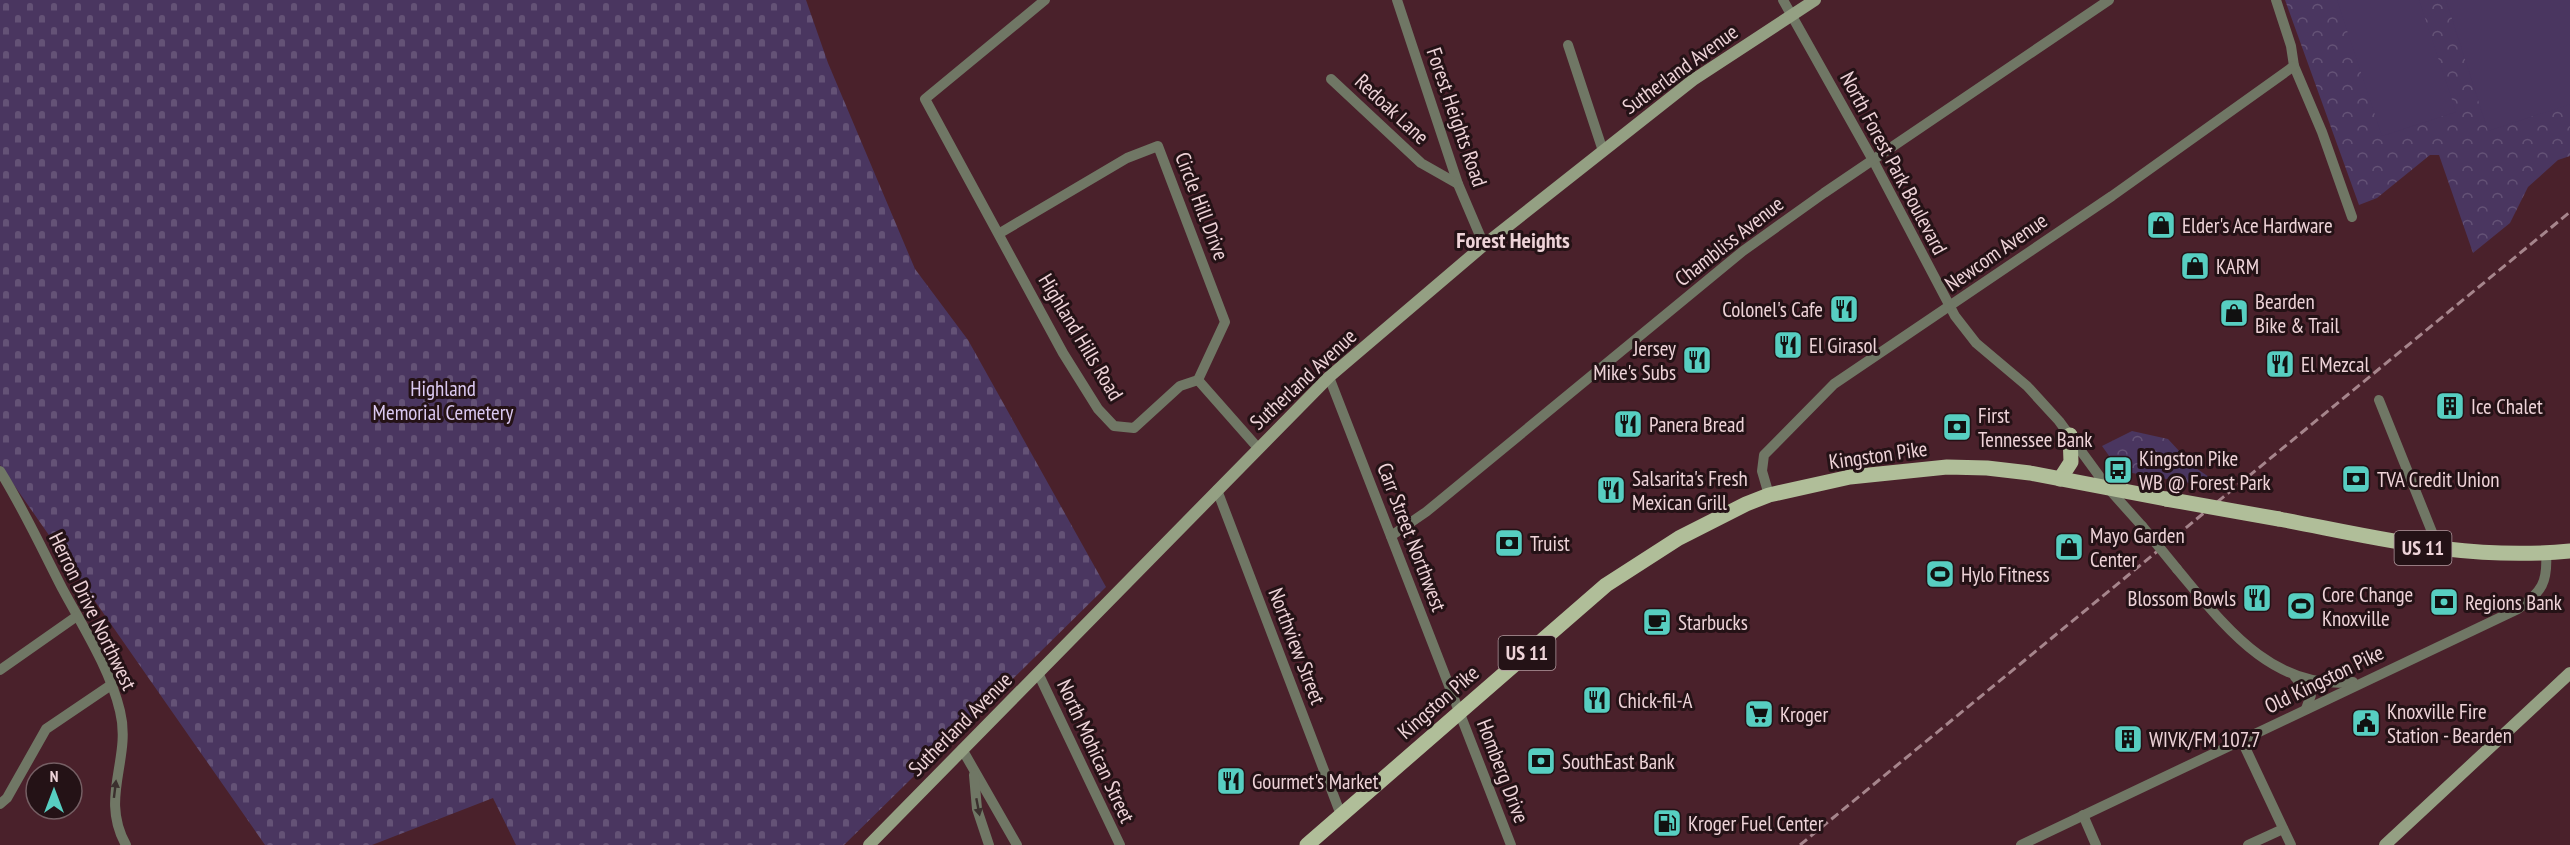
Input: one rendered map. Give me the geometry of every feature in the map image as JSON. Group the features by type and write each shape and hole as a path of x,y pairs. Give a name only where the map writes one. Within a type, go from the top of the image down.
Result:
{"main road":[{"path":"2060,479 2071,462 2070,435"},
{"name":"Kingston Pike","path":"1307,845 1606,585 1679,538 1769,495 1850,477 1925,468 1987,468 2060,479 2436,549 2484,553 2570,551"}],"street":[{"name":"Highland Hills Road","path":"1045,0 925,99 1000,233 1063,353 1098,409 1114,426 1134,428 1180,386 1198,380"},
{"name":"Forest Heights Road","path":"1396,0 1458,184 1484,245"},
{"name":"North Forest Park Boulevard","path":"1783,0 1874,162 1949,308 1976,343 2027,386 2070,435 2108,488 2231,633 2271,665 2290,673"},
{"name":"Sutherland Avenue","path":"869,845 1329,377 1484,245 1693,80 1815,0"},
{"name":"Chambliss Avenue","path":"1391,536 1426,512 1743,251 1824,193 1874,162 2109,0"},
{"path":"2276,0 2291,46 2294,66 2322,132 2352,218"},
{"path":"1568,45 1603,151"},
{"name":"Newcom Avenue","path":"1769,495 1762,471 1767,449 1834,384 1949,308 2294,66"},
{"name":"Redoak Lane","path":"1331,79 1421,163 1458,184"},
{"name":"Circle Hill Drive","path":"1000,233 1127,159 1158,146 1225,322 1198,380"},
{"name":"Carr Street Northwest","path":"1329,377 1459,711"},
{"path":"1198,380 1258,448"},
{"path":"2379,400 2428,522 2436,549"},
{"name":"Herron Drive Northwest","path":"0,471 111,685 123,730 114,799 126,845"},
{"name":"Northview Street","path":"1217,490 1341,815"},
{"name":"Old Kingston Pike","path":"2021,845 2518,609 2535,595 2547,577 2546,553"},
{"path":"0,670 77,616"},
{"name":"North Mohican Street","path":"1038,673 1120,845"},
{"path":"2290,673 2335,684 2363,681"},
{"path":"2290,673 2304,684 2311,695 2306,709"},
{"path":"2385,845 2570,673"},
{"path":"0,804 7,798 46,729 111,685"},
{"name":"Homberg Drive","path":"1459,711 1511,845"},
{"path":"2241,741 2291,845"},
{"path":"962,749 1017,845"},
{"path":"973,769 977,809 989,845"},
{"path":"2083,815 2096,845"},
{"path":"2248,845 2283,829"}],"green space":[{"name":"Highland Memorial Cemetery","path":"0,0 806,0 828,63 915,269 968,340 1106,587 844,845 516,845 493,798 372,845 265,845 0,465"},
{"path":"2285,0 2570,0 2570,156 2558,160 2528,187 2510,223 2473,253 2439,155 2430,155 2377,198 2359,205"},
{"path":"2337,0 2419,0 2456,112 2382,136"},
{"path":"2446,0 2570,0 2570,104 2488,131"},
{"path":"2132,431 2168,439 2193,466 2209,477 2201,485 2115,470 2108,463 2112,460 2102,446"}],"railway":[{"path":"1800,845 2570,212"}],"place":[{"name":"Elder's Ace Hardware","path":"2161,225"},
{"name":"KARM","path":"2195,266"},
{"name":"Colonel's Cafe","path":"1844,309"},
{"name":"Bearden Bike & Trail","path":"2234,313"},
{"name":"El Girasol","path":"1788,345"},
{"name":"Jersey Mike's Subs","path":"1697,360"},
{"name":"El Mezcal","path":"2280,364"},
{"name":"Ice Chalet","path":"2450,406"},
{"name":"Panera Bread","path":"1628,424"},
{"name":"First Tennessee Bank","path":"1957,427"},
{"name":"Kingston Pike WB @ Forest Park","path":"2118,470"},
{"name":"TVA Credit Union","path":"2356,479"},
{"name":"Salsarita's Fresh Mexican Grill","path":"1611,490"},
{"name":"Truist","path":"1509,543"},
{"name":"Mayo Garden Center","path":"2069,547"},
{"name":"Hylo Fitness","path":"1940,574"},
{"name":"Blossom Bowls","path":"2257,598"},
{"name":"Regions Bank","path":"2444,602"},
{"name":"Core Change Knoxville","path":"2301,606"},
{"name":"Starbucks","path":"1657,622"},
{"name":"Chick-fil-A","path":"1597,700"},
{"name":"Kroger","path":"1759,714"},
{"name":"Knoxville Fire Station - Bearden","path":"2366,723"},
{"name":"WIVK/FM 107.7","path":"2128,739"},
{"name":"SouthEast Bank","path":"1541,761"},
{"name":"Gourmet's Market","path":"1231,781"},
{"name":"Kroger Fuel Center","path":"1667,823"}],"district":[{"name":"Forest Heights","path":"1513,240"}]}
